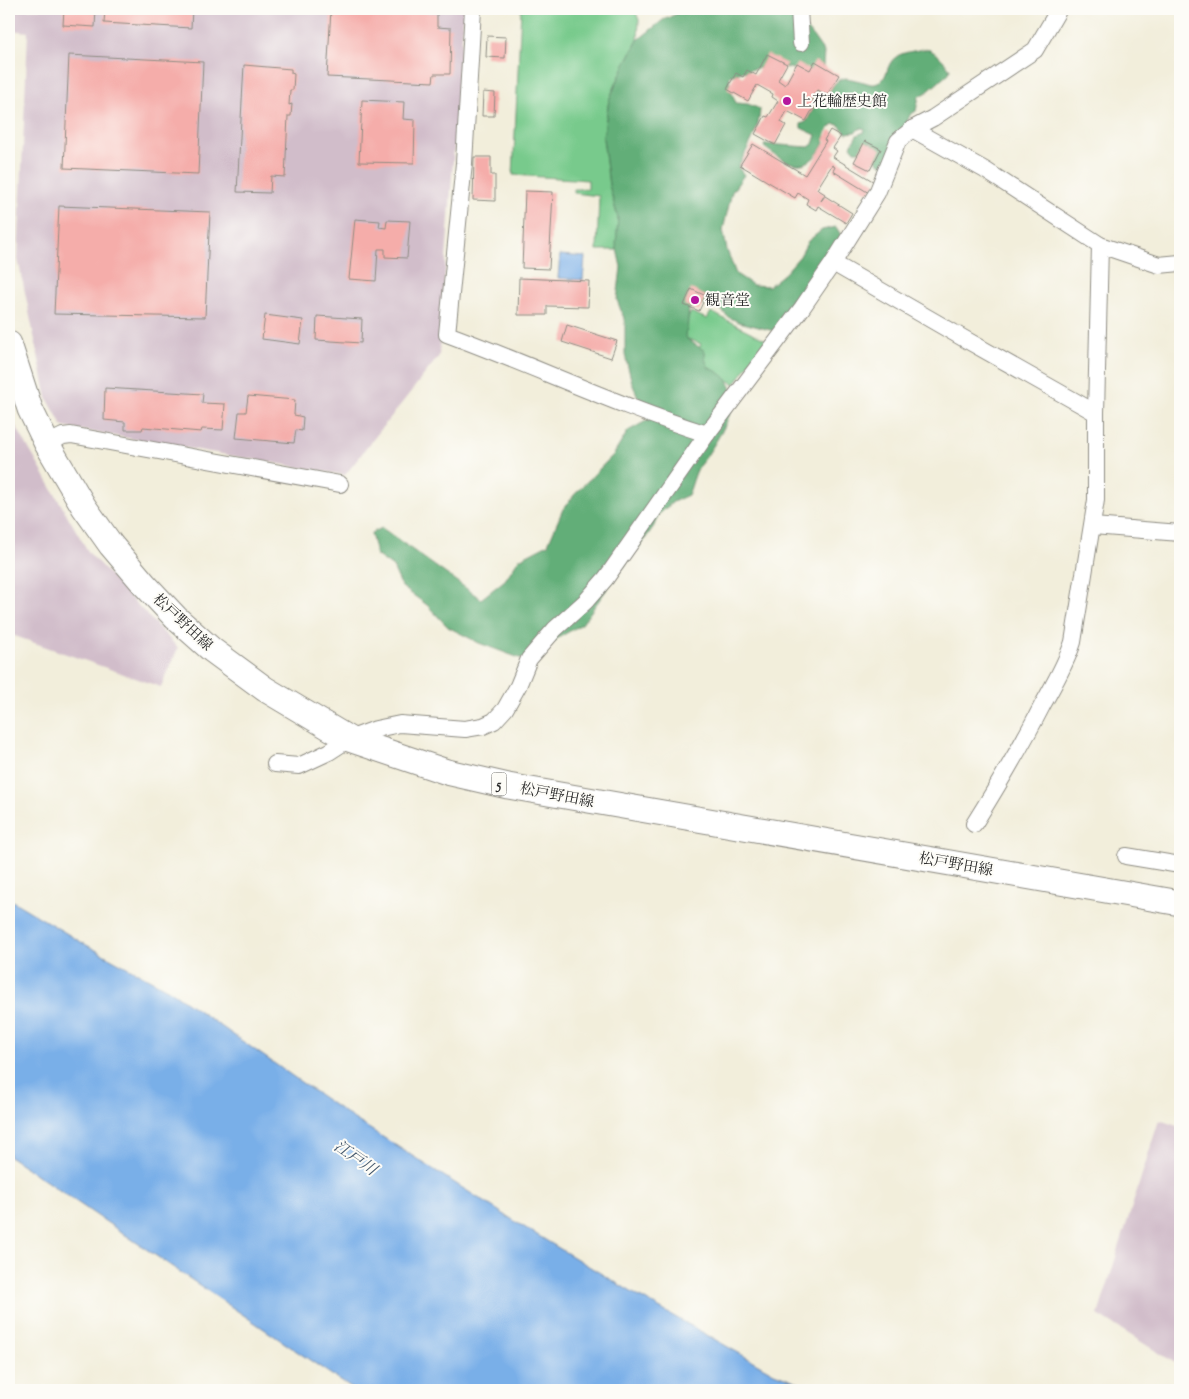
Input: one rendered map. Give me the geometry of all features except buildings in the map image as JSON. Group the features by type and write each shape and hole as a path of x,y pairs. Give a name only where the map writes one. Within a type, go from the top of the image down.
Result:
{"main road":[{"name":"松戸野田線","path":"9,344 30,409 47,444 84,506 111,545 145,585 176,618 212,650 265,689 349,739 447,772 508,786 1180,903"}],"street":[{"path":"473,9 464,163 447,334 507,356 612,400 707,434"},
{"path":"799,9 801,43"},
{"path":"275,764 299,766 329,752 349,739 376,728 400,724 465,730 483,726 494,721 509,702 529,659 555,629 586,601 606,578 707,434 802,308 877,193 898,140 912,129 933,118 1035,50 1059,9"},
{"path":"912,129 985,170 1100,245 1159,265 1180,262"},
{"path":"974,824 1005,774 1069,655 1073,642 1096,500 1100,245"},
{"path":"833,263 1096,413"},
{"path":"47,444 63,436 71,435 340,484"},
{"path":"1093,526 1180,533"},
{"path":"1126,856 1180,864"}],"shaded area":[{"path":"9,9 464,9 439,356 345,475 63,427 47,398 18,259 28,32 9,30"},
{"path":"9,414 89,553 178,648 161,687 9,634"},
{"path":"1159,1120 1180,1127 1180,1366 1098,1315"}],"green space":[{"path":"521,9 634,9 639,20 638,40 609,100 603,138 609,185 618,218 617,250 597,250 599,196 574,193 574,189 588,189 588,180 513,175"},
{"path":"687,9 749,9 791,16 810,32 824,52 823,66 812,71 768,67 748,70 730,76 729,86 736,103 748,104 760,109 758,124 738,167 744,175 732,192 723,230 727,250 736,274 753,285 769,286 785,273 800,256 808,241 822,230 836,227 843,238 778,332 739,322 728,317 718,306 708,304 689,309 685,334 687,339 705,351 705,359 709,368 722,375 730,384 733,395 728,419 715,443 699,466 688,495 673,502 658,515 654,526 638,549 582,624 558,638 530,662 479,643 448,627 427,605 402,587 393,567 376,555 371,533 382,528 481,599 505,580 519,559 548,544 563,509 575,494 614,454 628,431 648,420 632,383 625,355 625,321 617,300 621,267 616,245 618,218 609,185 603,138 609,100 638,40 663,20"},
{"path":"923,49 931,50 938,55 950,69 949,73 926,93 919,96 916,111 910,115 904,129 905,150 891,165 882,164 874,158 874,146 872,143 868,143 859,151 855,151 851,146 857,135 864,132 865,129 861,128 855,132 846,133 839,125 834,124 827,131 824,143 815,156 802,164 787,162 764,147 765,144 809,147 813,144 816,135 801,128 801,124 806,122 814,108 811,98 816,89 823,93 828,93 839,80 847,78 875,84 883,80 890,64 896,57"},
{"path":"691,312 707,319 711,312 766,340 735,384 693,362 701,344 680,336"}],"water":[{"path":"560,255 585,257 583,280 558,278"},
{"name":"江戸川","path":"9,899 81,942 169,990 351,1117 524,1227 638,1296 774,1373 819,1390 354,1390 9,1156"}],"place":[{"name":"上花輪歴史館","path":"787,101"},
{"name":"観音堂","path":"695,300"}]}
